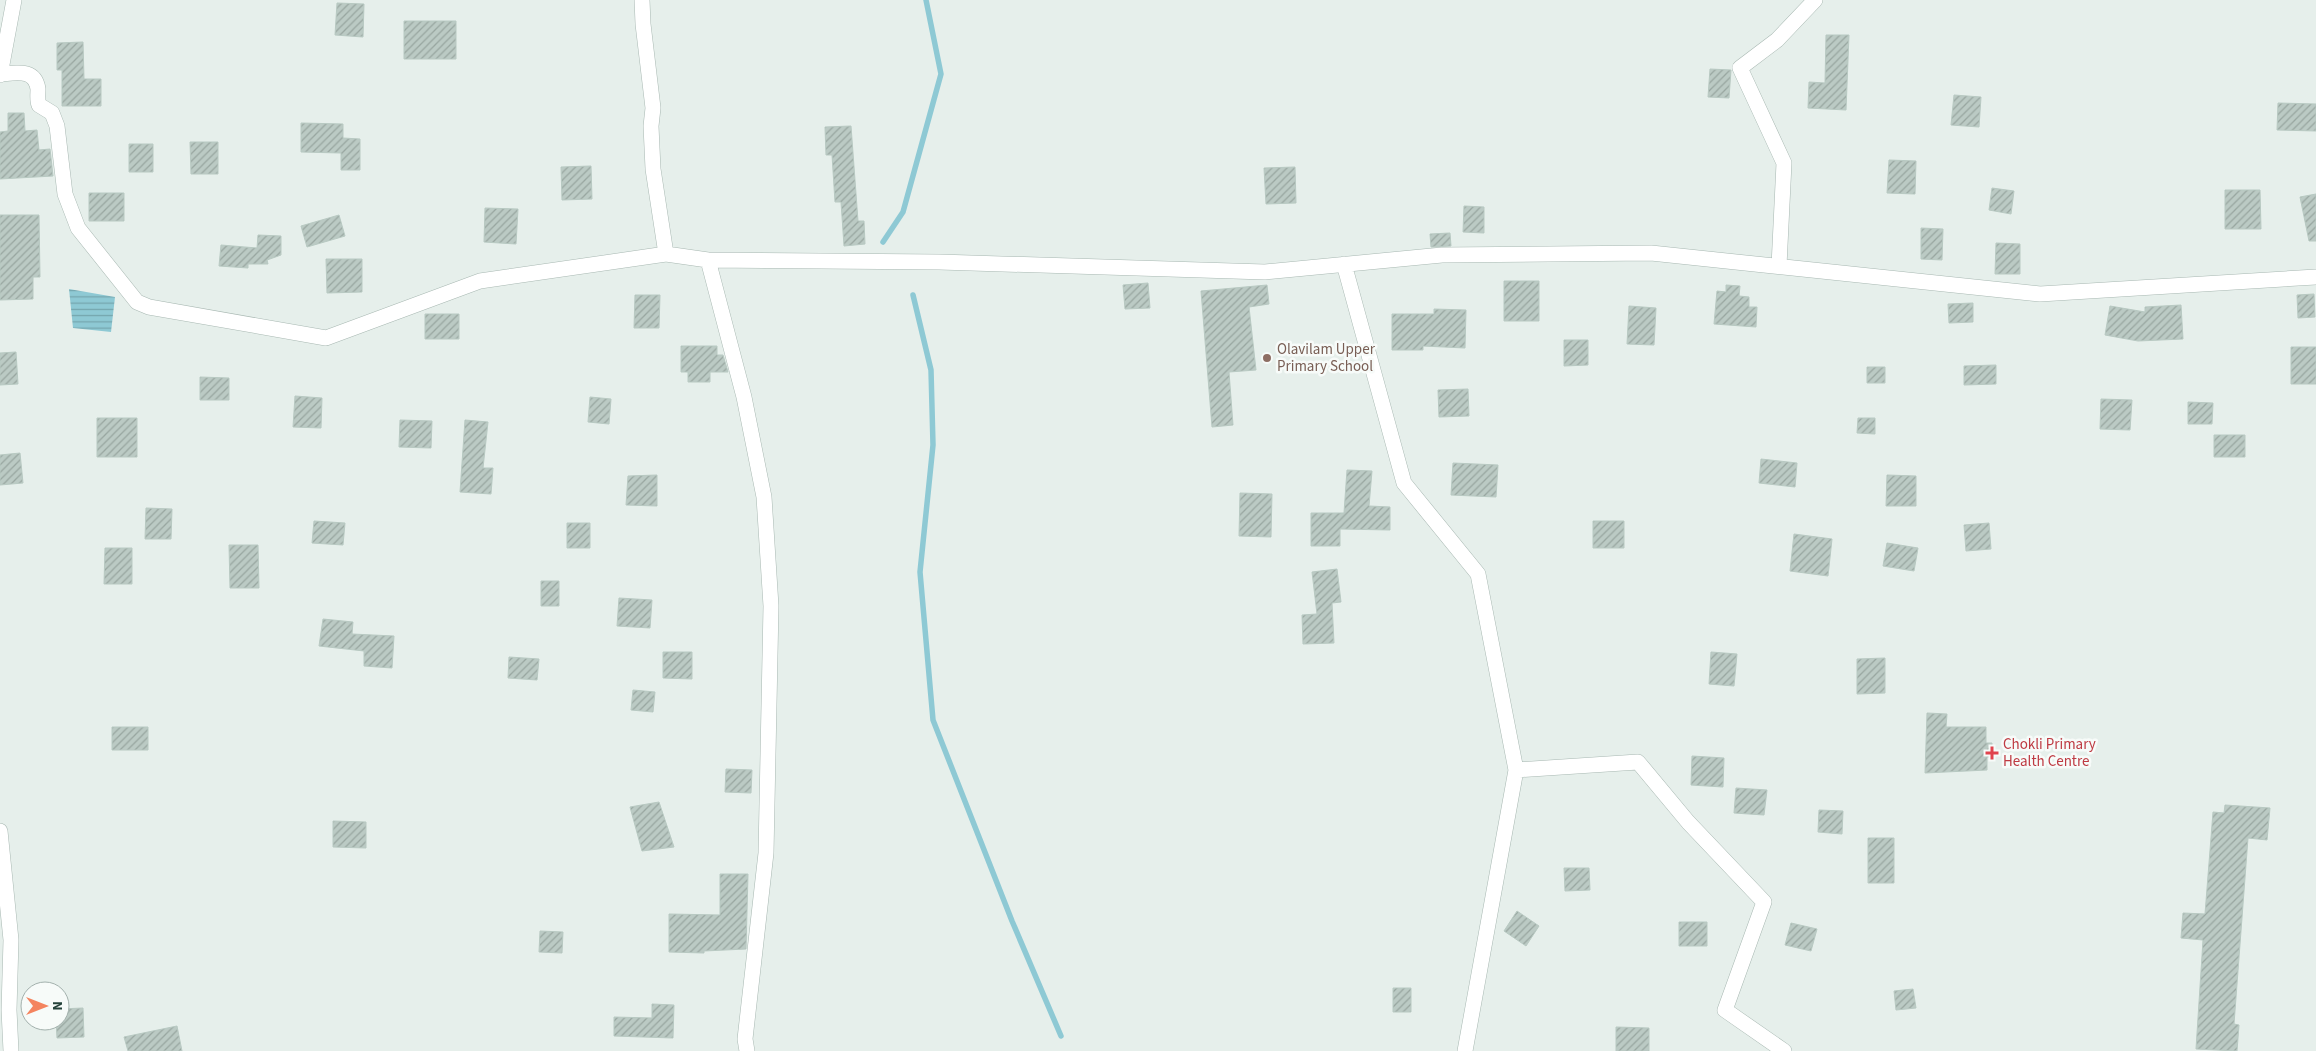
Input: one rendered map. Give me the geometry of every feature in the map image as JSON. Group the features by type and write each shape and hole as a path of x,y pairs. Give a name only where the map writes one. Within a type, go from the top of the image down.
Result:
{"street":[{"path":"14,0 0,74 22,72 30,74 36,80 39,105 52,113 57,126 65,194 78,228 137,302 149,306 326,338 480,281 666,254 708,260 969,263 1265,272 1442,255 1651,253 2040,294 2316,277"},
{"path":"642,0 653,108 651,126 653,169 666,254"},
{"path":"1779,266 1784,164 1740,68 1777,40 1815,0"},
{"path":"708,260 744,397 764,497 771,606 766,853 745,1039 747,1051"},
{"path":"1344,264 1404,483 1478,574 1516,770 1465,1051"},
{"path":"1516,770 1638,762 1688,822 1764,902 1725,1010 1784,1051"},
{"path":"0,831 10,940 9,1010 11,1051"}],"water":[{"path":"69,289 115,297 111,332 73,328"}],"building":[{"path":"337,3 364,4 363,37 335,35"},
{"path":"404,21 456,21 456,59 404,59"},
{"path":"1826,35 1849,35 1846,110 1808,108 1809,82 1825,83"},
{"path":"83,42 84,79 101,79 101,106 62,106 62,70 57,70 57,43"},
{"path":"1710,69 1731,70 1729,98 1708,97"},
{"path":"1954,95 1981,97 1979,127 1951,125"},
{"path":"2278,103 2316,104 2316,131 2277,130"},
{"path":"8,113 24,113 25,131 37,130 39,150 50,149 53,176 0,179 0,132 8,131"},
{"path":"301,123 343,124 343,138 360,139 360,170 341,170 341,153 301,152"},
{"path":"851,126 858,221 864,221 865,244 844,246 841,202 835,202 832,155 826,155 825,127"},
{"path":"190,142 218,142 218,174 191,174"},
{"path":"129,144 153,144 153,172 129,172"},
{"path":"1889,160 1916,161 1915,194 1887,193"},
{"path":"591,166 592,199 562,200 561,167"},
{"path":"1295,167 1296,203 1266,204 1264,168"},
{"path":"1992,188 2014,191 2011,214 1989,210"},
{"path":"2225,190 2260,190 2261,229 2225,229"},
{"path":"89,193 124,193 124,221 89,221"},
{"path":"2316,194 2316,241 2309,241 2300,197"},
{"path":"1464,206 1484,207 1484,233 1463,232"},
{"path":"485,208 518,209 516,244 484,242"},
{"path":"0,215 39,215 40,277 33,277 33,299 0,300"},
{"path":"339,215 345,236 307,247 301,226"},
{"path":"1921,228 1943,229 1942,260 1921,259"},
{"path":"1450,233 1451,246 1431,247 1430,234"},
{"path":"258,235 281,236 281,255 267,260 268,264 248,264 248,268 219,266 221,245 257,248"},
{"path":"1996,243 2020,244 2020,274 1995,274"},
{"path":"326,259 362,259 362,292 327,293"},
{"path":"1504,281 1539,281 1539,321 1504,321"},
{"path":"1148,283 1150,308 1125,309 1123,285"},
{"path":"1267,285 1269,304 1249,307 1256,370 1229,372 1233,425 1212,427 1201,291"},
{"path":"1726,285 1740,286 1739,296 1749,297 1749,307 1757,307 1756,327 1714,324 1717,291 1726,292"},
{"path":"2314,294 2315,317 2298,318 2297,295"},
{"path":"635,295 660,295 659,328 634,328"},
{"path":"1973,303 1973,322 1949,323 1948,304"},
{"path":"2181,305 2183,339 2138,341 2105,335 2110,306 2145,312 2145,307"},
{"path":"1629,306 1656,308 1654,345 1627,344"},
{"path":"1434,309 1466,310 1465,348 1423,346 1423,350 1392,350 1392,314 1434,314"},
{"path":"425,314 459,314 459,339 425,339"},
{"path":"1564,340 1588,340 1588,365 1564,366"},
{"path":"681,346 717,346 717,355 723,355 728,372 710,372 710,382 688,382 688,372 681,372"},
{"path":"2291,347 2316,347 2316,384 2291,384"},
{"path":"16,352 18,384 0,385 0,353"},
{"path":"1996,365 1996,384 1964,385 1964,366"},
{"path":"1867,367 1885,367 1885,383 1867,383"},
{"path":"200,377 229,378 229,400 200,400"},
{"path":"1468,389 1469,416 1439,417 1438,390"},
{"path":"295,396 322,398 321,428 293,427"},
{"path":"590,397 611,399 609,424 588,422"},
{"path":"2101,399 2132,400 2130,430 2100,429"},
{"path":"2188,402 2213,403 2212,424 2188,424"},
{"path":"97,418 137,418 137,457 97,457"},
{"path":"1858,418 1875,418 1875,434 1857,433"},
{"path":"400,420 432,421 431,448 399,447"},
{"path":"465,420 488,422 483,468 493,468 491,494 460,492"},
{"path":"2214,435 2245,435 2245,457 2214,457"},
{"path":"20,453 23,483 0,485 0,455"},
{"path":"1761,459 1797,463 1795,487 1759,483"},
{"path":"1453,463 1498,465 1496,497 1451,495"},
{"path":"1347,470 1372,471 1369,506 1390,507 1390,530 1340,529 1340,546 1311,546 1311,513 1344,513"},
{"path":"657,475 657,506 626,505 628,476"},
{"path":"1887,475 1916,476 1916,506 1886,506"},
{"path":"1240,493 1272,494 1271,537 1239,536"},
{"path":"146,508 172,509 171,539 145,539"},
{"path":"314,521 345,523 343,545 312,543"},
{"path":"1593,521 1624,521 1624,548 1593,548"},
{"path":"567,523 590,523 590,548 567,548"},
{"path":"1989,523 1991,549 1966,551 1964,525"},
{"path":"1794,534 1832,539 1828,576 1790,571"},
{"path":"1887,543 1918,548 1914,571 1883,566"},
{"path":"229,545 258,545 259,588 230,588"},
{"path":"105,548 132,548 132,584 104,584"},
{"path":"1337,569 1341,602 1332,603 1334,643 1303,644 1302,615 1317,614 1312,572"},
{"path":"541,581 559,581 559,606 541,606"},
{"path":"619,598 652,600 650,628 617,626"},
{"path":"323,619 353,622 352,634 394,636 392,668 364,666 364,651 319,646"},
{"path":"663,652 692,652 692,679 663,678"},
{"path":"1711,652 1737,654 1734,686 1709,684"},
{"path":"509,657 539,659 537,680 508,678"},
{"path":"1885,658 1885,693 1857,694 1857,659"},
{"path":"633,690 655,692 653,712 631,710"},
{"path":"1927,713 1947,714 1946,727 1986,727 1986,743 1992,743 1992,757 1987,757 1987,770 1925,773"},
{"path":"112,727 148,727 148,750 112,750"},
{"path":"1692,756 1724,758 1723,787 1691,785"},
{"path":"726,769 752,770 751,793 725,792"},
{"path":"1736,788 1767,790 1764,815 1734,813"},
{"path":"659,802 674,847 642,851 630,807"},
{"path":"2225,805 2270,808 2267,840 2248,838 2234,1024 2239,1025 2237,1051 2196,1049 2203,940 2181,938 2183,913 2205,914 2213,812 2224,813"},
{"path":"1819,810 1843,811 1842,834 1818,832"},
{"path":"333,821 366,822 366,848 333,847"},
{"path":"1868,838 1894,838 1894,883 1868,883"},
{"path":"1564,868 1589,868 1590,890 1565,891"},
{"path":"720,874 748,874 746,949 704,951 704,953 669,952 669,914 720,915"},
{"path":"1517,911 1539,926 1526,946 1504,931"},
{"path":"1679,922 1707,922 1707,946 1679,946"},
{"path":"1791,923 1817,929 1811,951 1785,945"},
{"path":"540,931 563,932 562,953 539,952"},
{"path":"1393,988 1411,988 1411,1012 1393,1012"},
{"path":"1913,989 1916,1008 1896,1010 1894,991"},
{"path":"652,1004 674,1005 673,1038 614,1036 614,1017 652,1018"},
{"path":"83,1008 84,1037 57,1038 57,1031 70,1031 70,1009"},
{"path":"177,1026 182,1051 128,1051 124,1037"},
{"path":"1616,1027 1649,1028 1649,1051 1616,1051"}],"waterway":[{"path":"883,242 903,212 941,74 926,0"},
{"path":"913,295 931,370 933,445 920,572 933,720 1012,921 1061,1036"}],"place":[{"name":"Olavilam Upper Primary School","path":"1267,358"},
{"name":"Chokli Primary Health Centre","path":"1992,753"}]}
